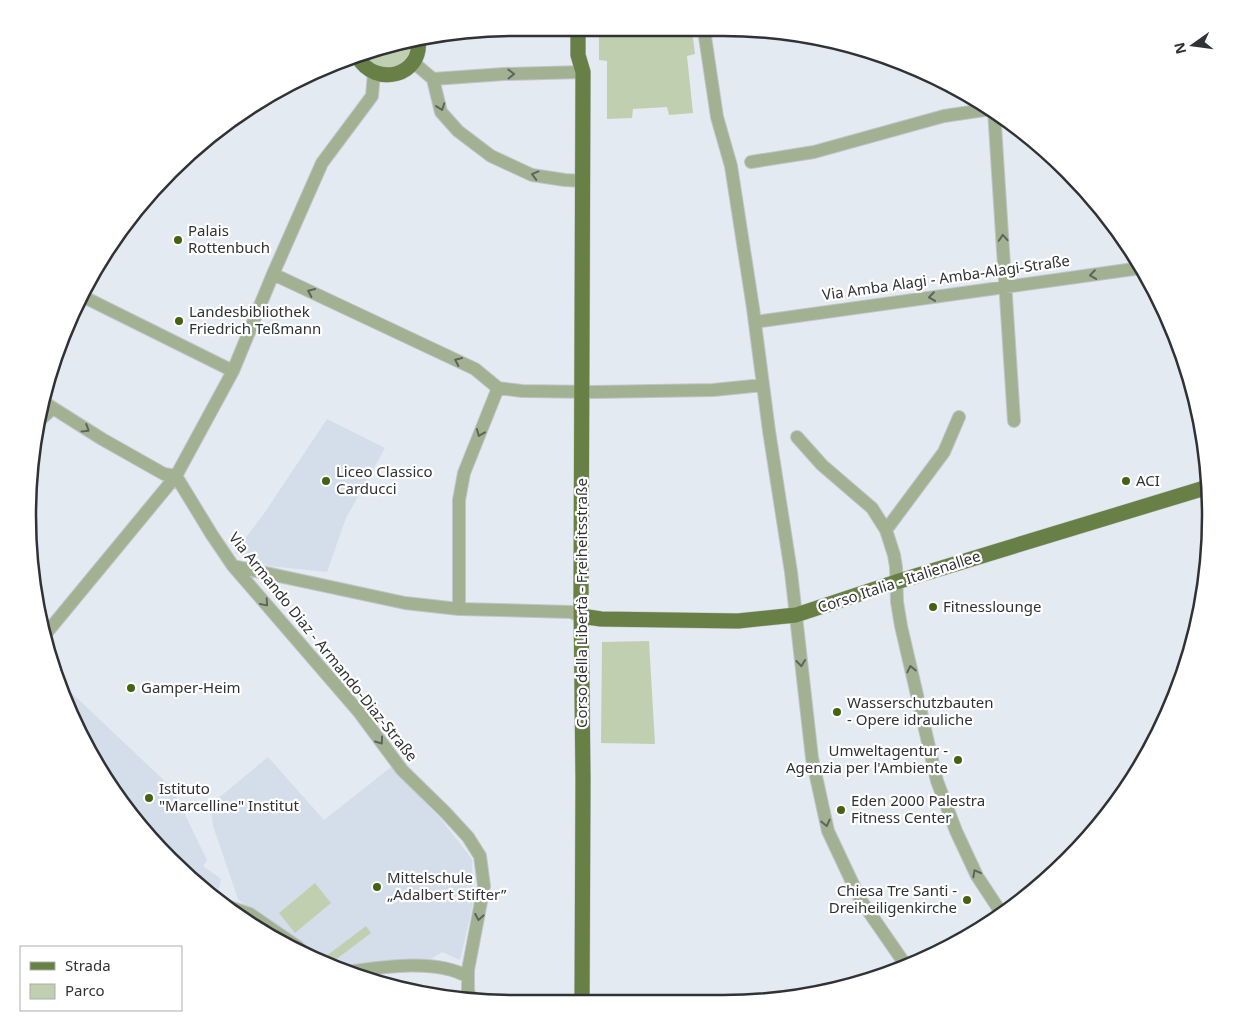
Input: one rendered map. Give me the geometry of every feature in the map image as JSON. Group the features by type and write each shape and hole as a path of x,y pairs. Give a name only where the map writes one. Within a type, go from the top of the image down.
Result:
{"main road":[{"path":"578,36 578,54 583,72"},
{"path":"583,72 588,55 588,36"},
{"path":"361,62 374,74 384,76 395,75 405,70 413,62 418,53 418,46"},
{"name":"Corso della Libertà - Freiheitsstraße","path":"582,995 583,72"},
{"name":"Corso Italia - Italienallee","path":"581,616 738,621 796,614 1201,489"}],"street":[{"path":"705,36 717,117 742,164 763,385 796,614 812,758 828,831 860,898 902,960"},
{"path":"413,62 433,79 441,112 458,131 491,156 532,175 565,180 583,180"},
{"path":"433,79 583,72"},
{"path":"50,629 176,476 233,371 322,163 372,96 374,74"},
{"path":"742,164 814,152 944,116 979,111"},
{"path":"994,120 1014,421"},
{"name":"Via Amba Alagi - Amba-Alagi-Straße","path":"756,322 1134,269"},
{"path":"273,274 475,368 498,388 522,391 582,392 713,390 763,385"},
{"path":"88,299 233,371"},
{"path":"459,609 459,500 464,473 498,388"},
{"path":"49,405 102,439 164,474 176,476"},
{"path":"886,530 944,452 959,417"},
{"path":"797,437 822,466 872,508 886,530 894,555 897,602 901,626 937,781 956,831 977,876 998,908"},
{"name":"Via Armando Diaz - Armando-Diaz-Straße","path":"176,476 233,566 359,712 402,770 468,837 480,856 484,886 468,977 470,993"},
{"path":"233,566 405,603 459,609 570,612 581,616"},
{"path":"248,913 261,921"},
{"path":"363,970 392,966 446,967 468,977"}],"shaded area":[{"name":"Liceo Classico Carducci","path":"327,419 385,448 346,518 327,572 269,566 234,553 263,515"},
{"name":"Istituto \"Marcelline\" Institut","path":"70,692 172,788 207,860 203,866 221,879 218,891 177,854 135,807 100,755"},
{"name":"Mittelschule „Adalbert Stifter”","path":"268,757 324,820 391,767 440,818 472,859 473,904 460,960 442,952 426,962 357,968 291,938 238,899 213,826 210,805"}],"green space":[{"path":"599,36 693,36 695,54 687,56 693,113 669,115 667,107 633,109 632,118 607,119 607,61 599,60"},
{"path":"410,48 406,58 394,67 378,66 370,59"},
{"path":"649,641 655,744 601,743 602,642"},
{"path":"315,883 331,903 295,933 279,913"},
{"path":"366,926 371,933 336,959 327,956"}],"place":[{"name":"Palais Rottenbuch","path":"178,240"},
{"name":"Landesbibliothek Friedrich Teßmann","path":"179,321"},
{"name":"Liceo Classico Carducci","path":"326,481"},
{"name":"ACI","path":"1126,481"},
{"name":"Fitnesslounge","path":"933,607"},
{"name":"Gamper-Heim","path":"131,688"},
{"name":"Wasserschutzbauten - Opere idrauliche","path":"837,712"},
{"name":"Umweltagentur - Agenzia per l'Ambiente","path":"958,760"},
{"name":"Istituto \"Marcelline\" Institut","path":"149,798"},
{"name":"Eden 2000 Palestra Fitness Center","path":"841,810"},
{"name":"Mittelschule „Adalbert Stifter”","path":"377,887"},
{"name":"Chiesa Tre Santi - Dreiheiligenkirche","path":"967,900"}]}
